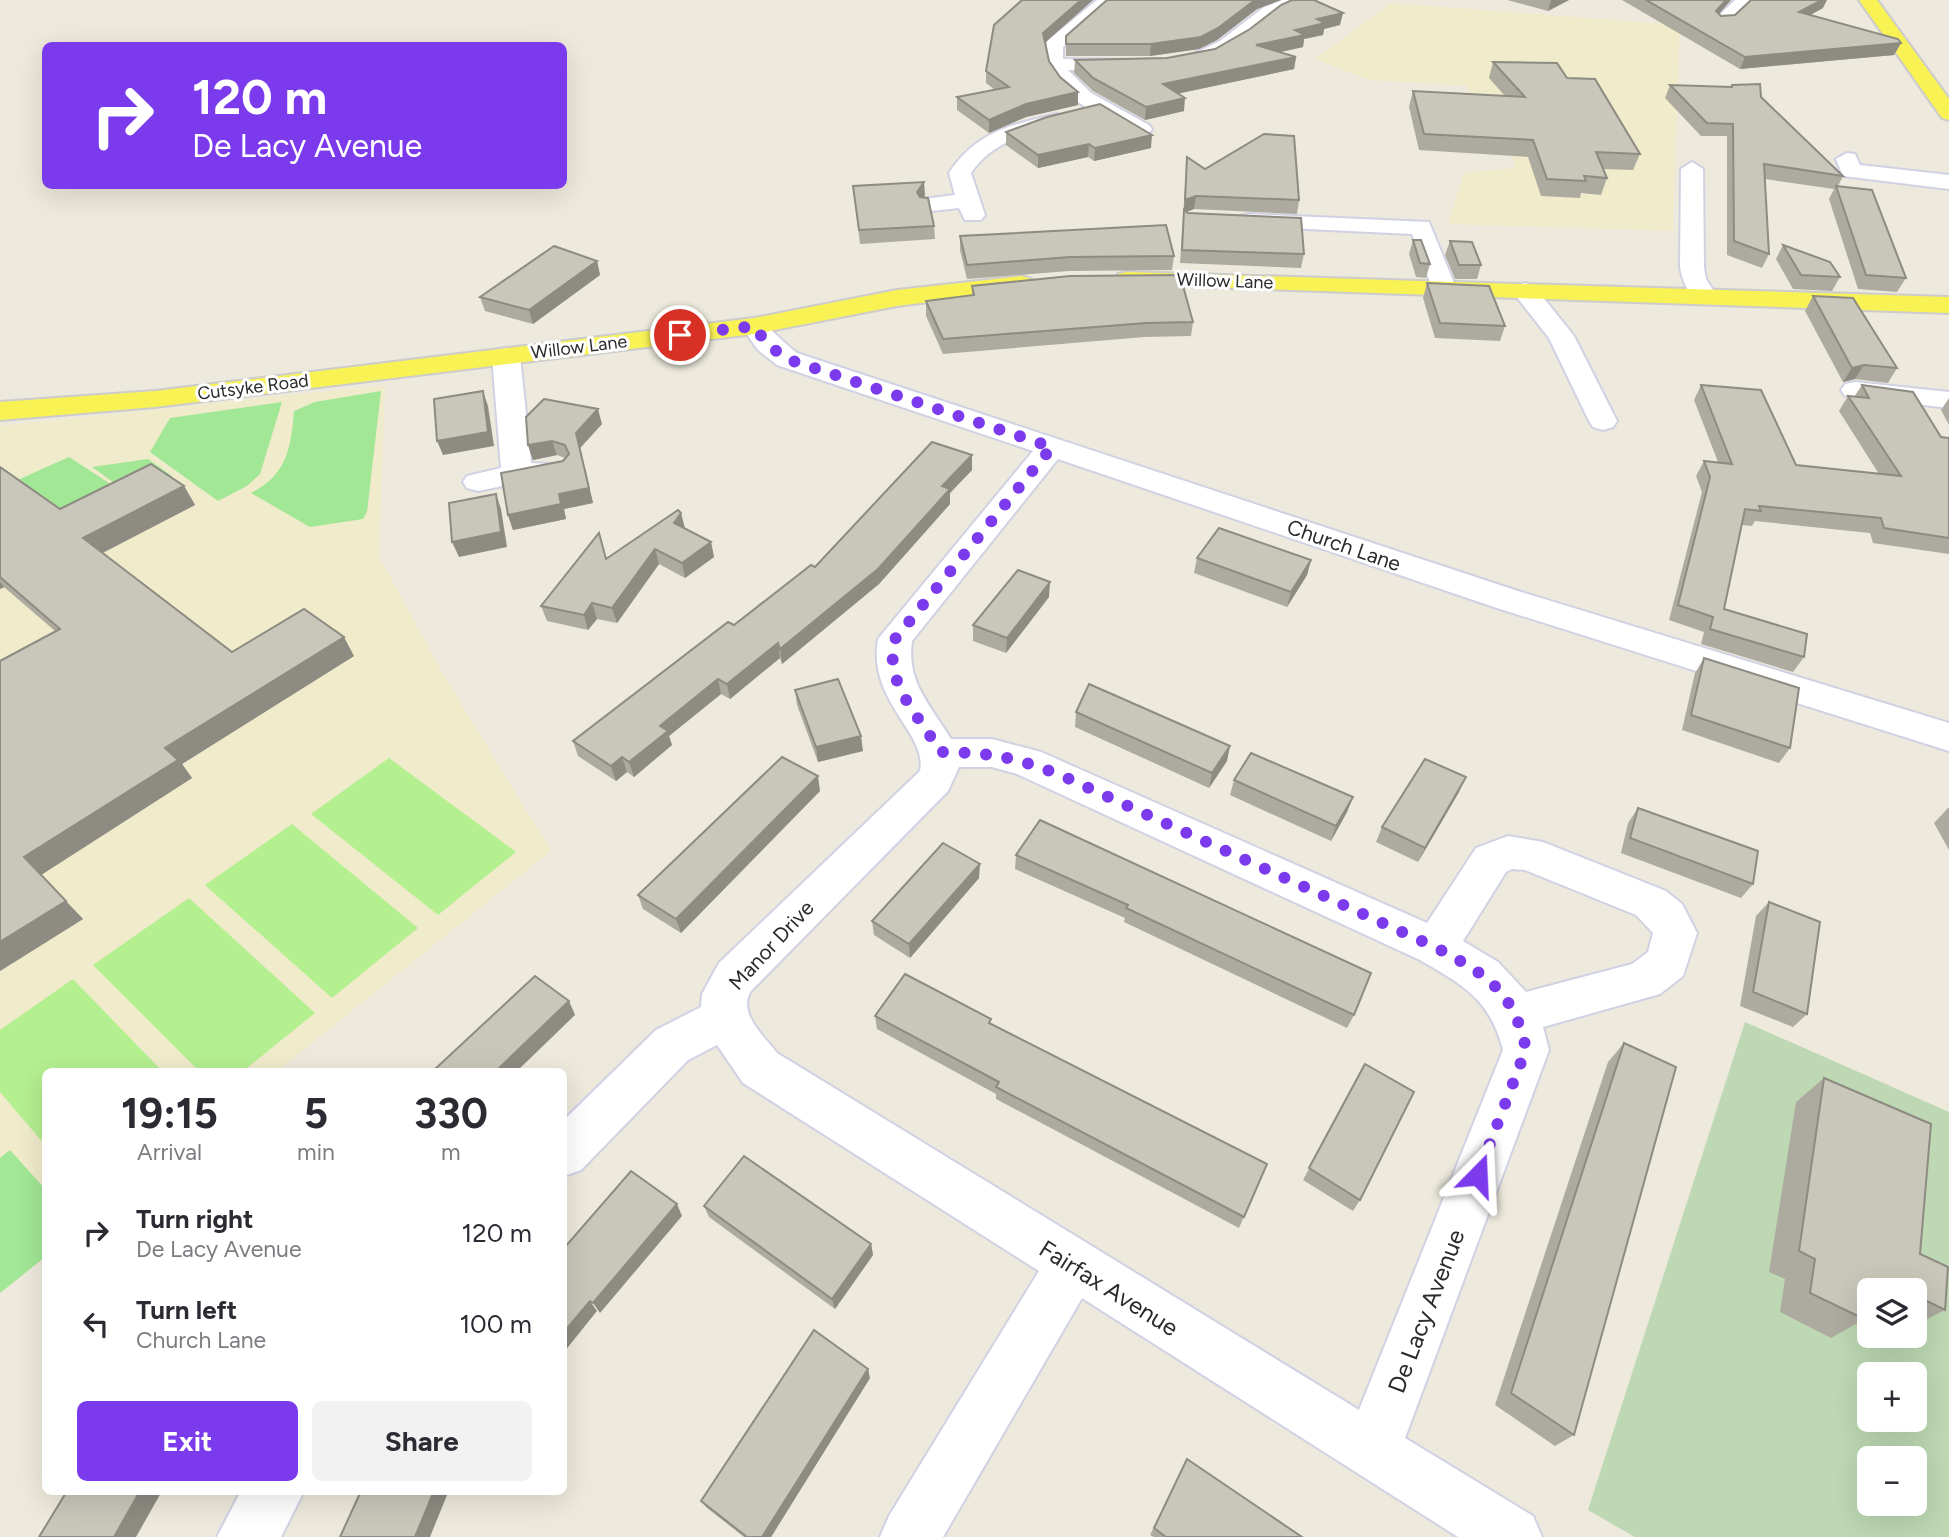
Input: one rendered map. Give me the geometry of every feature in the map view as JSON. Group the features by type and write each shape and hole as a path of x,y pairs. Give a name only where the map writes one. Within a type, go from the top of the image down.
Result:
{"main road":[{"path":"1868,0 1888,24 1949,114"},
{"name":"Willow Lane","path":"1105,279 1949,305"},
{"name":"Willow Lane","path":"506,356 754,326 897,298 1043,283"},
{"name":"Cutsyke Road","path":"0,411 155,399 506,356"}],"street":[{"path":"1107,0 1054,45 1054,65 1068,85 1142,129"},
{"path":"1179,60 1206,55 1241,35 1272,9 1302,0"},
{"path":"1054,65 1142,63"},
{"path":"931,204 971,207 960,173 980,147 1017,131 1104,107"},
{"path":"1847,159 1851,171 1949,183"},
{"path":"1692,169 1692,267 1694,279 1703,296"},
{"path":"1222,220 1421,227 1443,288"},
{"path":"1525,291 1561,336 1603,421"},
{"name":"Church Lane","path":"754,326 767,344 787,359 1506,599 1949,737"},
{"path":"506,356 517,475"},
{"path":"1855,390 1949,400"},
{"path":"1915,396 1932,425"},
{"path":"940,752 896,682 890,658 895,639 1052,447"},
{"path":"478,482 555,467"},
{"name":"De Lacy Avenue","path":"940,752 992,753 1027,762 1435,947 1475,969 1505,994 1526,1049 1372,1450"},
{"name":"Manor Drive","path":"567,1150 672,1045 724,1018 724,994 735,977 934,781 940,769 940,752"},
{"path":"1435,947 1490,860 1508,852 1529,854 1651,903 1667,917 1675,933 1667,963 1644,980 1515,1015"},
{"name":"Fairfax Avenue","path":"724,1018 760,1069 1512,1537"},
{"path":"910,1537 1072,1265"},
{"path":"247,1537 273,1495"}],"shaded area":[{"path":"1391,3 1680,25 1673,231 1448,224 1464,173 1515,168 1505,125 1475,118 1467,86 1370,80 1315,59"},
{"path":"385,385 379,556 443,674 551,851 281,1068 42,1068 42,1259 0,1293 0,426"}],"green space":[{"path":"381,391 367,512 363,519 310,527 251,493 263,486 280,469 289,448 294,411 315,402"},
{"path":"282,402 260,474 247,486 218,501 150,452 170,418"},
{"path":"69,457 132,498 66,531 11,483"},
{"path":"148,459 172,476 117,485 92,467"},
{"path":"389,758 516,852 438,915 311,814"},
{"path":"292,824 418,928 332,998 205,885"},
{"path":"189,898 315,1013 247,1068 196,1068 93,965"},
{"path":"73,979 159,1068 42,1068 42,1141 0,1092 0,1030"},
{"path":"1745,1022 1949,1112 1949,1537 1635,1537 1588,1510"},
{"path":"10,1150 42,1186 42,1259 0,1293 0,1158"}],"building":[{"path":"1022,0 1081,0 1043,33 1049,61 1060,77 1078,92 1026,104 989,120 957,97 1009,87 986,71 994,25"},
{"path":"1107,0 1255,0 1218,28 1201,37 1151,44 1066,44 1066,36"},
{"path":"1292,0 1314,0 1343,13 1317,19 1325,23 1295,30 1305,35 1256,45 1296,57 1163,84 1185,98 1146,107 1093,78 1075,60 1167,58 1215,49"},
{"path":"1646,0 1726,0 1716,11 1721,16 1735,15 1751,0 1822,0 1799,12 1898,39 1901,43 1745,57"},
{"path":"1493,62 1557,63 1567,78 1595,79 1640,154 1596,152 1607,178 1584,176 1586,181 1547,179 1533,140 1424,134 1413,91 1525,97"},
{"path":"1760,84 1761,97 1843,176 1764,164 1769,254 1734,241 1733,124 1707,123 1670,85 1732,87"},
{"path":"1100,104 1152,135 1095,148 1089,144 1038,155 1006,132 1047,117"},
{"path":"1264,134 1294,136 1299,200 1196,196 1185,200 1187,157 1205,169"},
{"path":"924,182 917,192 920,197 928,198 934,226 859,230 853,186"},
{"path":"1836,186 1872,190 1906,278 1866,275"},
{"path":"1184,210 1188,213 1301,218 1304,254 1182,250"},
{"path":"1166,225 1174,256 1070,257 967,265 960,236"},
{"path":"1413,240 1421,240 1430,264 1420,263"},
{"path":"1450,241 1472,242 1481,265 1459,265"},
{"path":"1783,245 1830,262 1840,277 1801,275"},
{"path":"554,246 597,261 529,310 480,297"},
{"path":"1180,275 1193,322 1146,323 943,339 926,301 974,295 972,286 1070,276"},
{"path":"1427,283 1489,286 1505,326 1440,323"},
{"path":"1813,296 1853,298 1897,368 1864,365 1852,368"},
{"path":"1701,385 1761,390 1796,465 1901,476 1848,396 1869,398 1862,385 1913,392 1941,437 1949,438 1949,538 1884,528 1881,518 1759,506 1761,511 1745,509 1724,609 1807,634 1804,657 1710,629 1713,617 1678,605 1710,477 1704,461 1732,464"},
{"path":"483,391 488,432 437,441 434,399"},
{"path":"544,399 598,409 576,433 589,488 559,494 561,504 508,515 501,473 563,461 569,454 565,445 552,441 528,445 526,417"},
{"path":"932,442 972,455 942,486 950,489 878,569 780,649 778,643 727,684 718,679 660,726 668,731 629,762 622,757 611,766 573,741 728,622 734,625 811,565 815,567"},
{"path":"151,464 184,486 83,538 232,652 304,609 344,637 165,748 178,760 24,857 66,901 0,942 0,661 60,629 0,577 0,467 60,509"},
{"path":"496,494 501,532 452,542 449,503"},
{"path":"678,510 681,513 674,523 711,542 682,563 655,549 612,608 592,603 584,615 541,606 599,533 606,559"},
{"path":"1219,528 1311,560 1291,592 1197,558"},
{"path":"1018,570 1050,582 1007,638 973,625"},
{"path":"1704,658 1799,688 1790,748 1691,715"},
{"path":"838,679 861,736 816,747 795,690"},
{"path":"1089,684 1230,746 1212,773 1076,712"},
{"path":"1251,753 1353,797 1336,826 1234,780"},
{"path":"782,757 818,776 676,919 638,895"},
{"path":"1425,759 1466,777 1425,848 1382,827"},
{"path":"1638,808 1758,851 1753,884 1630,838"},
{"path":"1040,820 1371,973 1354,1015 1126,908 1128,905 1016,855"},
{"path":"943,843 980,864 909,944 872,921"},
{"path":"1769,902 1820,922 1807,1014 1753,992"},
{"path":"905,974 991,1019 989,1023 1267,1164 1244,1217 996,1087 999,1082 875,1016"},
{"path":"535,976 569,1001 499,1068 436,1068"},
{"path":"1624,1043 1676,1067 1574,1435 1511,1393"},
{"path":"1365,1064 1414,1092 1360,1200 1309,1168"},
{"path":"1824,1078 1931,1124 1920,1254 1948,1267 1945,1310 1927,1301 1927,1278 1857,1278 1857,1316 1810,1293 1815,1259 1799,1251"},
{"path":"744,1156 871,1244 832,1299 704,1206"},
{"path":"631,1171 677,1204 593,1303 590,1301 567,1328 567,1245"},
{"path":"814,1330 868,1369 762,1537 747,1537 701,1501"},
{"path":"1187,1459 1302,1537 1166,1537 1154,1528"},
{"path":"65,1495 138,1495 114,1537 39,1537"},
{"path":"359,1495 432,1495 415,1537 340,1537"}],"route":[{"path":"680,335 754,326 777,354 787,359 1052,447 895,639 890,658 896,682 914,713 940,752 992,753 1027,762 1065,777 1435,947 1475,969 1505,994 1522,1032 1526,1049 1478,1175"}]}
